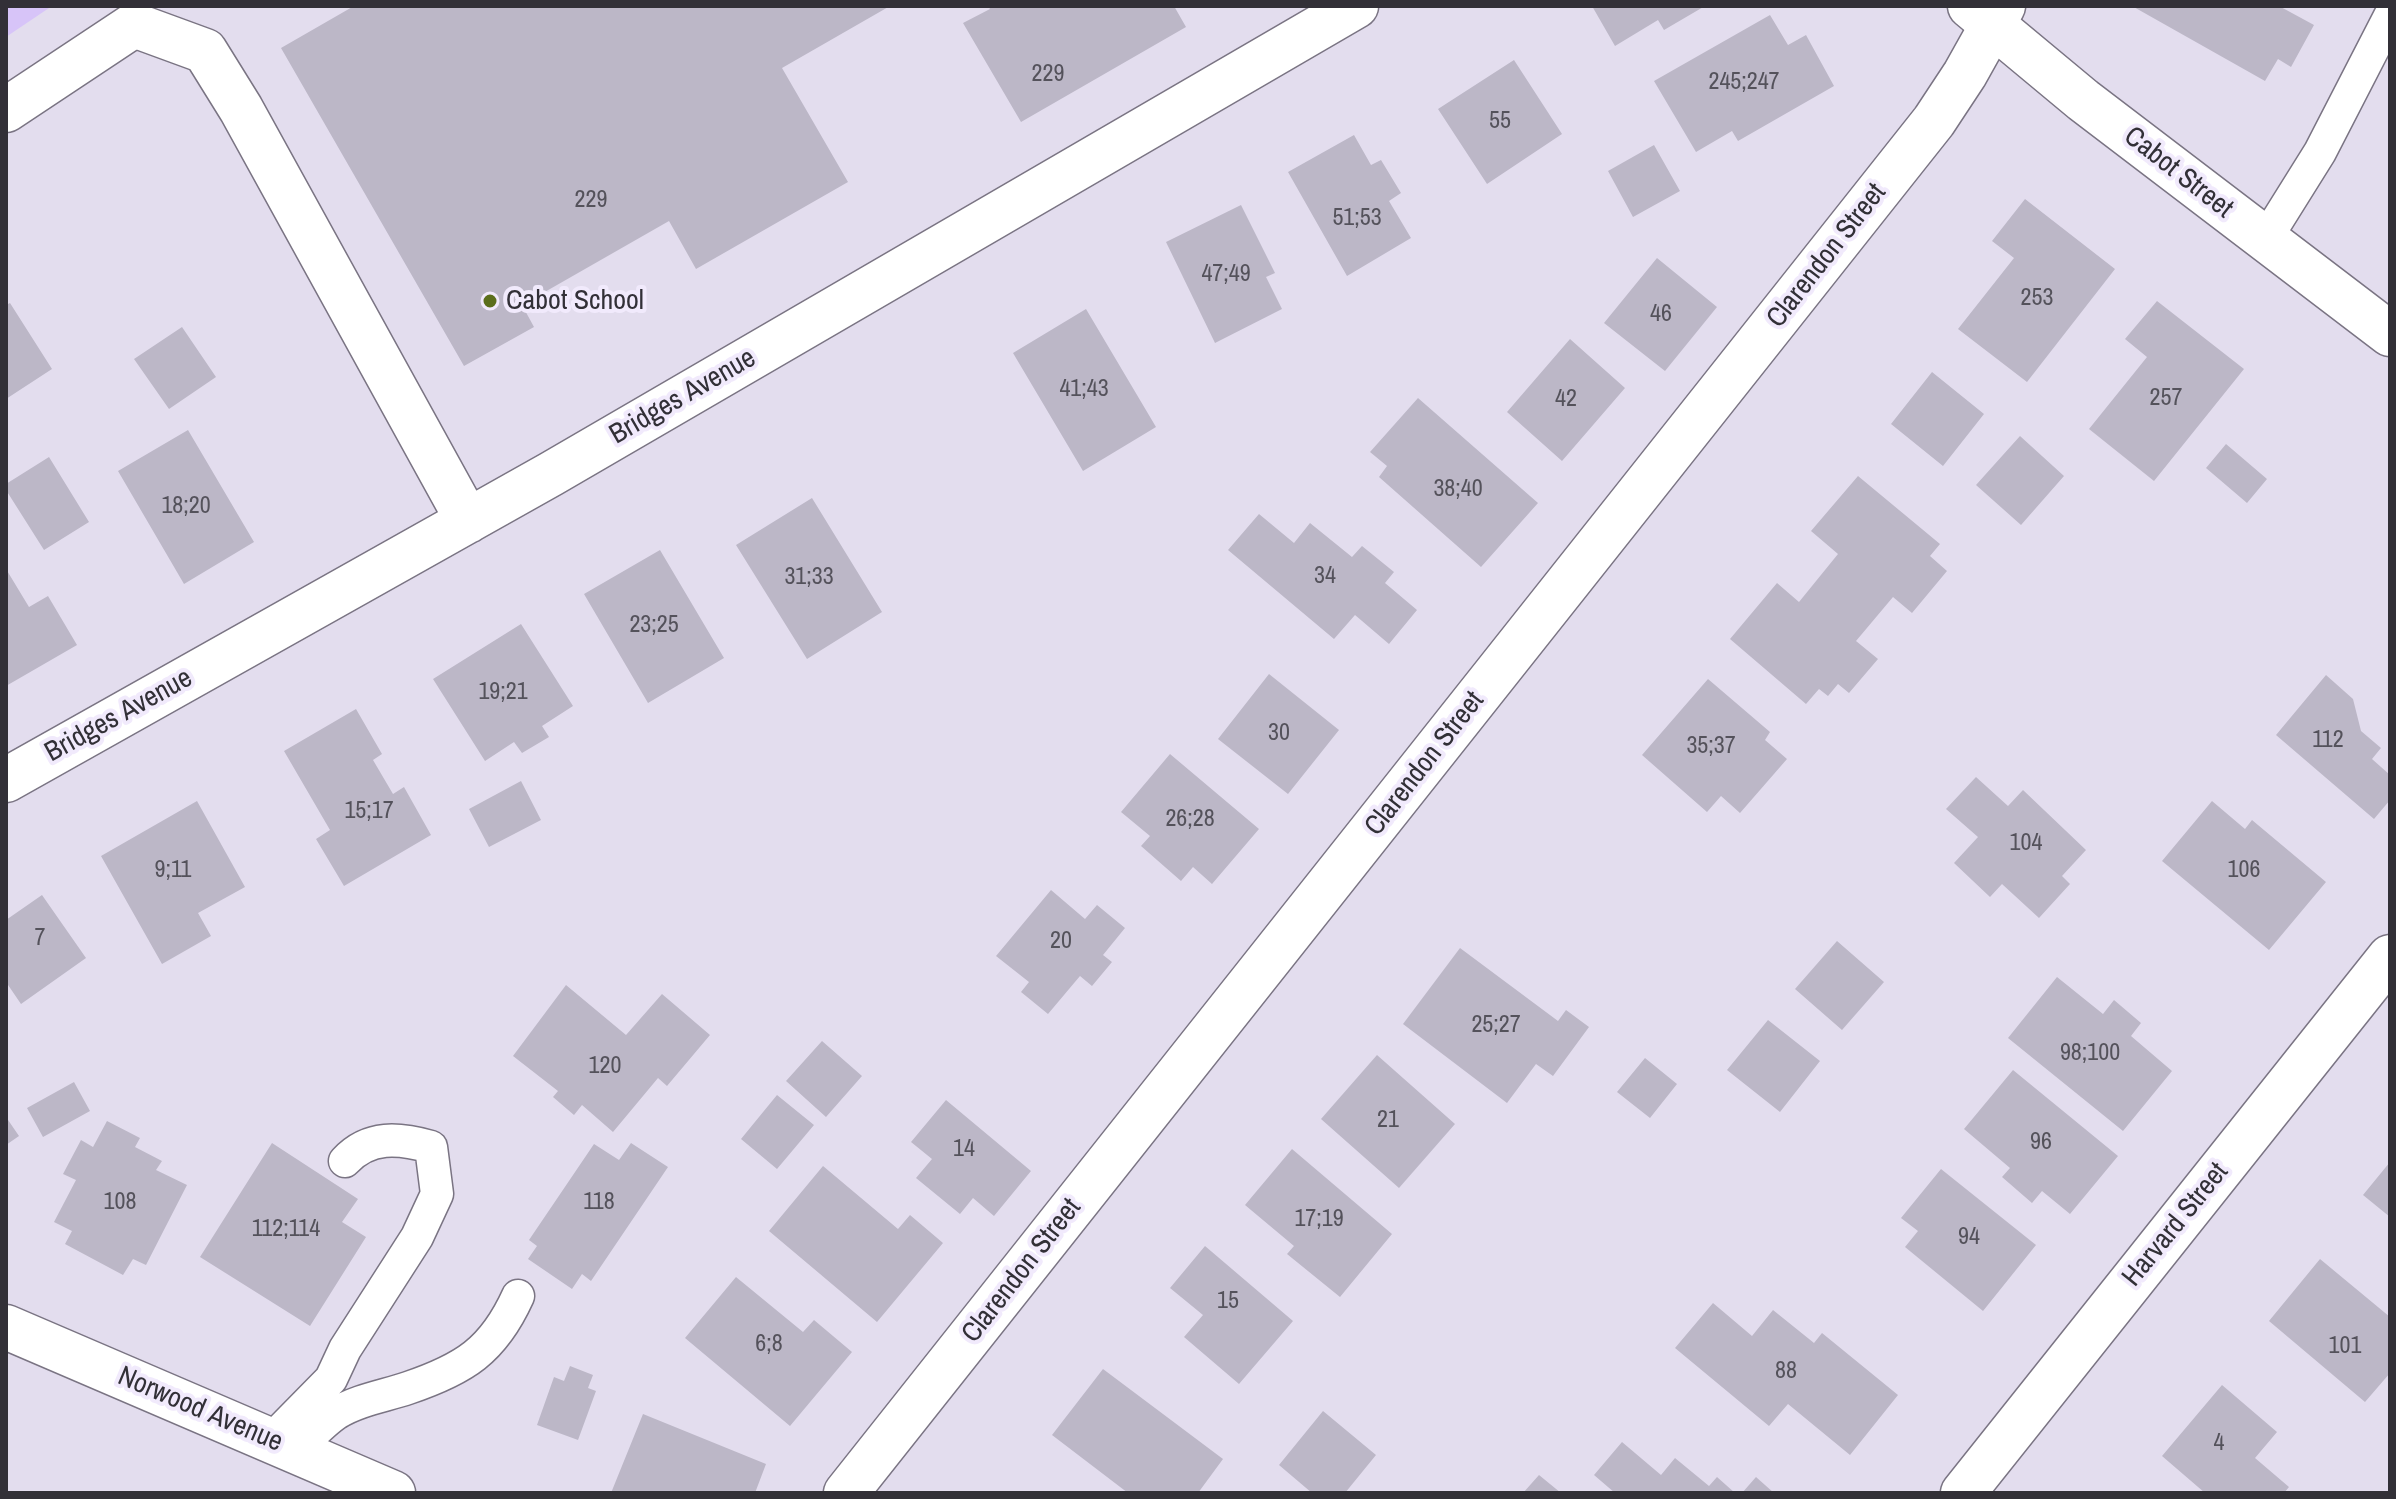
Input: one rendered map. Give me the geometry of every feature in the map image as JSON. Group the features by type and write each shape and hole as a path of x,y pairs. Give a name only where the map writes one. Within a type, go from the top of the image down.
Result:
{"street":[{"name":"Bridges Avenue","path":"6,780 468,521 1356,6"},
{"name":"Cabot Street","path":"1988,13 2265,240 2390,334"},
{"name":"Clarendon Street","path":"846,1493 1934,121 1988,13"},
{"path":"6,110 134,25 205,51 241,109 468,521"},
{"name":"Harvard Street","path":"1971,1490 2390,957"},
{"name":"Norwood Avenue","path":"6,1327 393,1493"}],"lane":[{"path":"2265,240 2320,152 2390,16"},
{"path":"283,1446 331,1379 345,1349 417,1237 437,1194 431,1147 406,1140 381,1140 356,1149 345,1161"},
{"path":"283,1446 337,1413 409,1388 458,1366 485,1349 506,1321 518,1296"}],"shaded area":[{"path":"6,6 52,6 6,37"}],"building":[{"path":"354,6 890,6 782,68 848,182 696,269 669,221 522,305 534,327 464,366 281,48"},
{"path":"988,6 1174,6 1186,27 1021,122 963,23 990,9"},
{"path":"1592,6 1705,6 1664,30 1658,20 1615,46"},
{"path":"2132,6 2279,6 2314,25 2291,67 2278,59 2265,81"},
{"path":"1770,15 1788,45 1806,35 1834,86 1738,141 1732,131 1696,152 1654,81"},
{"path":"1514,60 1562,134 1487,184 1438,109"},
{"path":"1354,135 1371,165 1381,160 1401,193 1389,201 1411,238 1347,276 1288,172"},
{"path":"1654,145 1680,191 1633,217 1608,171"},
{"path":"2025,199 2115,269 2027,382 1958,329 2014,258 1992,241"},
{"path":"1241,205 1275,273 1266,277 1282,309 1215,343 1166,242"},
{"path":"1657,258 1717,307 1665,371 1604,323"},
{"path":"2157,301 2244,369 2154,481 2089,429 2147,357 2125,339"},
{"path":"10,303 52,369 6,399 6,305"},
{"path":"1086,309 1156,427 1083,471 1013,353"},
{"path":"182,327 216,377 169,409 134,359"},
{"path":"1570,339 1625,388 1562,461 1507,412"},
{"path":"1932,372 1984,414 1943,466 1891,424"},
{"path":"1418,398 1538,503 1481,567 1379,477 1387,466 1370,452"},
{"path":"188,430 254,542 184,584 118,471"},
{"path":"2020,436 2064,476 2021,525 1976,485"},
{"path":"2226,444 2267,479 2247,503 2206,468"},
{"path":"49,457 89,522 44,550 6,490 6,484"},
{"path":"1858,476 1940,544 1930,556 1947,571 1912,613 1893,597 1856,641 1878,659 1849,693 1838,684 1828,696 1819,689 1806,704 1730,639 1777,583 1799,602 1838,554 1811,531"},
{"path":"812,498 882,612 807,659 736,545"},
{"path":"1259,514 1294,543 1310,523 1352,557 1362,546 1394,572 1385,583 1417,610 1389,644 1355,615 1334,639 1228,550"},
{"path":"660,550 724,658 648,703 584,594"},
{"path":"6,569 29,607 48,596 77,645 6,686"},
{"path":"521,624 573,706 542,726 549,737 522,753 514,742 485,761 433,679"},
{"path":"1269,674 1339,730 1288,794 1218,739"},
{"path":"2326,675 2353,699 2361,731 2381,748 2372,759 2390,775 2390,800 2374,819 2276,735"},
{"path":"1708,679 1770,732 1765,740 1787,759 1740,813 1721,796 1707,812 1642,755"},
{"path":"356,709 382,754 373,760 393,794 404,787 431,835 344,886 316,839 330,830 284,751"},
{"path":"1170,754 1259,829 1212,884 1193,867 1181,881 1141,846 1150,836 1121,812"},
{"path":"1976,777 2008,806 2023,790 2086,850 2062,876 2070,884 2039,918 2002,884 1990,897 1954,863 1978,837 1946,809"},
{"path":"521,781 541,820 489,847 469,809"},
{"path":"197,801 245,887 198,913 211,936 162,964 101,856"},
{"path":"2212,801 2245,829 2252,820 2326,882 2269,950 2162,861"},
{"path":"1051,890 1085,919 1097,905 1125,928 1103,955 1112,962 1092,986 1080,976 1048,1014 1021,992 1029,982 996,956"},
{"path":"42,895 86,958 21,1004 6,982 6,920"},
{"path":"1837,941 1884,982 1842,1030 1795,989"},
{"path":"1460,948 1558,1021 1566,1010 1589,1027 1553,1076 1536,1064 1507,1103 1403,1024"},
{"path":"2057,977 2103,1014 2114,1000 2141,1023 2131,1036 2172,1071 2123,1131 2008,1038"},
{"path":"566,985 626,1035 662,994 710,1035 667,1086 658,1078 613,1132 582,1105 574,1115 553,1097 558,1091 513,1056"},
{"path":"1768,1020 1820,1061 1780,1112 1727,1070"},
{"path":"822,1041 862,1076 826,1117 786,1081"},
{"path":"1377,1055 1455,1124 1399,1188 1321,1119"},
{"path":"1645,1058 1677,1084 1650,1118 1617,1092"},
{"path":"2013,1070 2118,1156 2070,1214 2042,1191 2032,1203 2002,1177 2010,1168 1964,1129"},
{"path":"74,1082 90,1111 43,1137 27,1108"},
{"path":"777,1095 814,1125 777,1169 741,1139"},
{"path":"946,1100 1031,1171 994,1216 973,1198 960,1214 916,1178 932,1159 911,1142"},
{"path":"6,1117 19,1136 6,1145"},
{"path":"107,1121 140,1138 135,1147 162,1161 156,1170 187,1185 146,1265 133,1259 123,1275 65,1244 72,1231 54,1222 76,1180 63,1174 81,1140 93,1147"},
{"path":"272,1143 358,1199 342,1222 366,1237 310,1326 200,1257"},
{"path":"631,1143 668,1167 591,1281 582,1274 572,1289 528,1259 537,1246 529,1240 594,1144 619,1160"},
{"path":"1292,1149 1392,1234 1340,1297 1287,1254 1294,1246 1245,1205"},
{"path":"2390,1162 2390,1217 2363,1195"},
{"path":"823,1166 898,1229 910,1215 943,1243 877,1322 769,1231"},
{"path":"1941,1169 2036,1245 1983,1311 1905,1247 1918,1231 1901,1218"},
{"path":"1205,1246 1293,1321 1239,1384 1184,1337 1203,1315 1170,1288"},
{"path":"2320,1259 2390,1317 2390,1373 2365,1402 2269,1321"},
{"path":"736,1277 803,1332 814,1320 852,1352 790,1426 685,1338"},
{"path":"1713,1303 1752,1336 1773,1310 1814,1343 1822,1333 1898,1395 1850,1455 1788,1404 1769,1426 1675,1348"},
{"path":"570,1366 593,1375 588,1388 596,1391 578,1440 537,1425 554,1377 564,1381"},
{"path":"1103,1369 1223,1459 1198,1493 1128,1493 1052,1435"},
{"path":"2222,1385 2277,1432 2255,1458 2289,1487 2284,1493 2205,1493 2162,1456"},
{"path":"1323,1411 1376,1455 1345,1493 1312,1493 1279,1465"},
{"path":"643,1414 766,1464 755,1493 611,1493"},
{"path":"1622,1442 1661,1475 1675,1458 1709,1486 1717,1477 1735,1493 1615,1493 1594,1475"},
{"path":"1539,1475 1561,1493 1523,1493"},
{"path":"1756,1477 1774,1493 1742,1493"}],"place":[{"name":"Cabot School","path":"490,301"}]}
